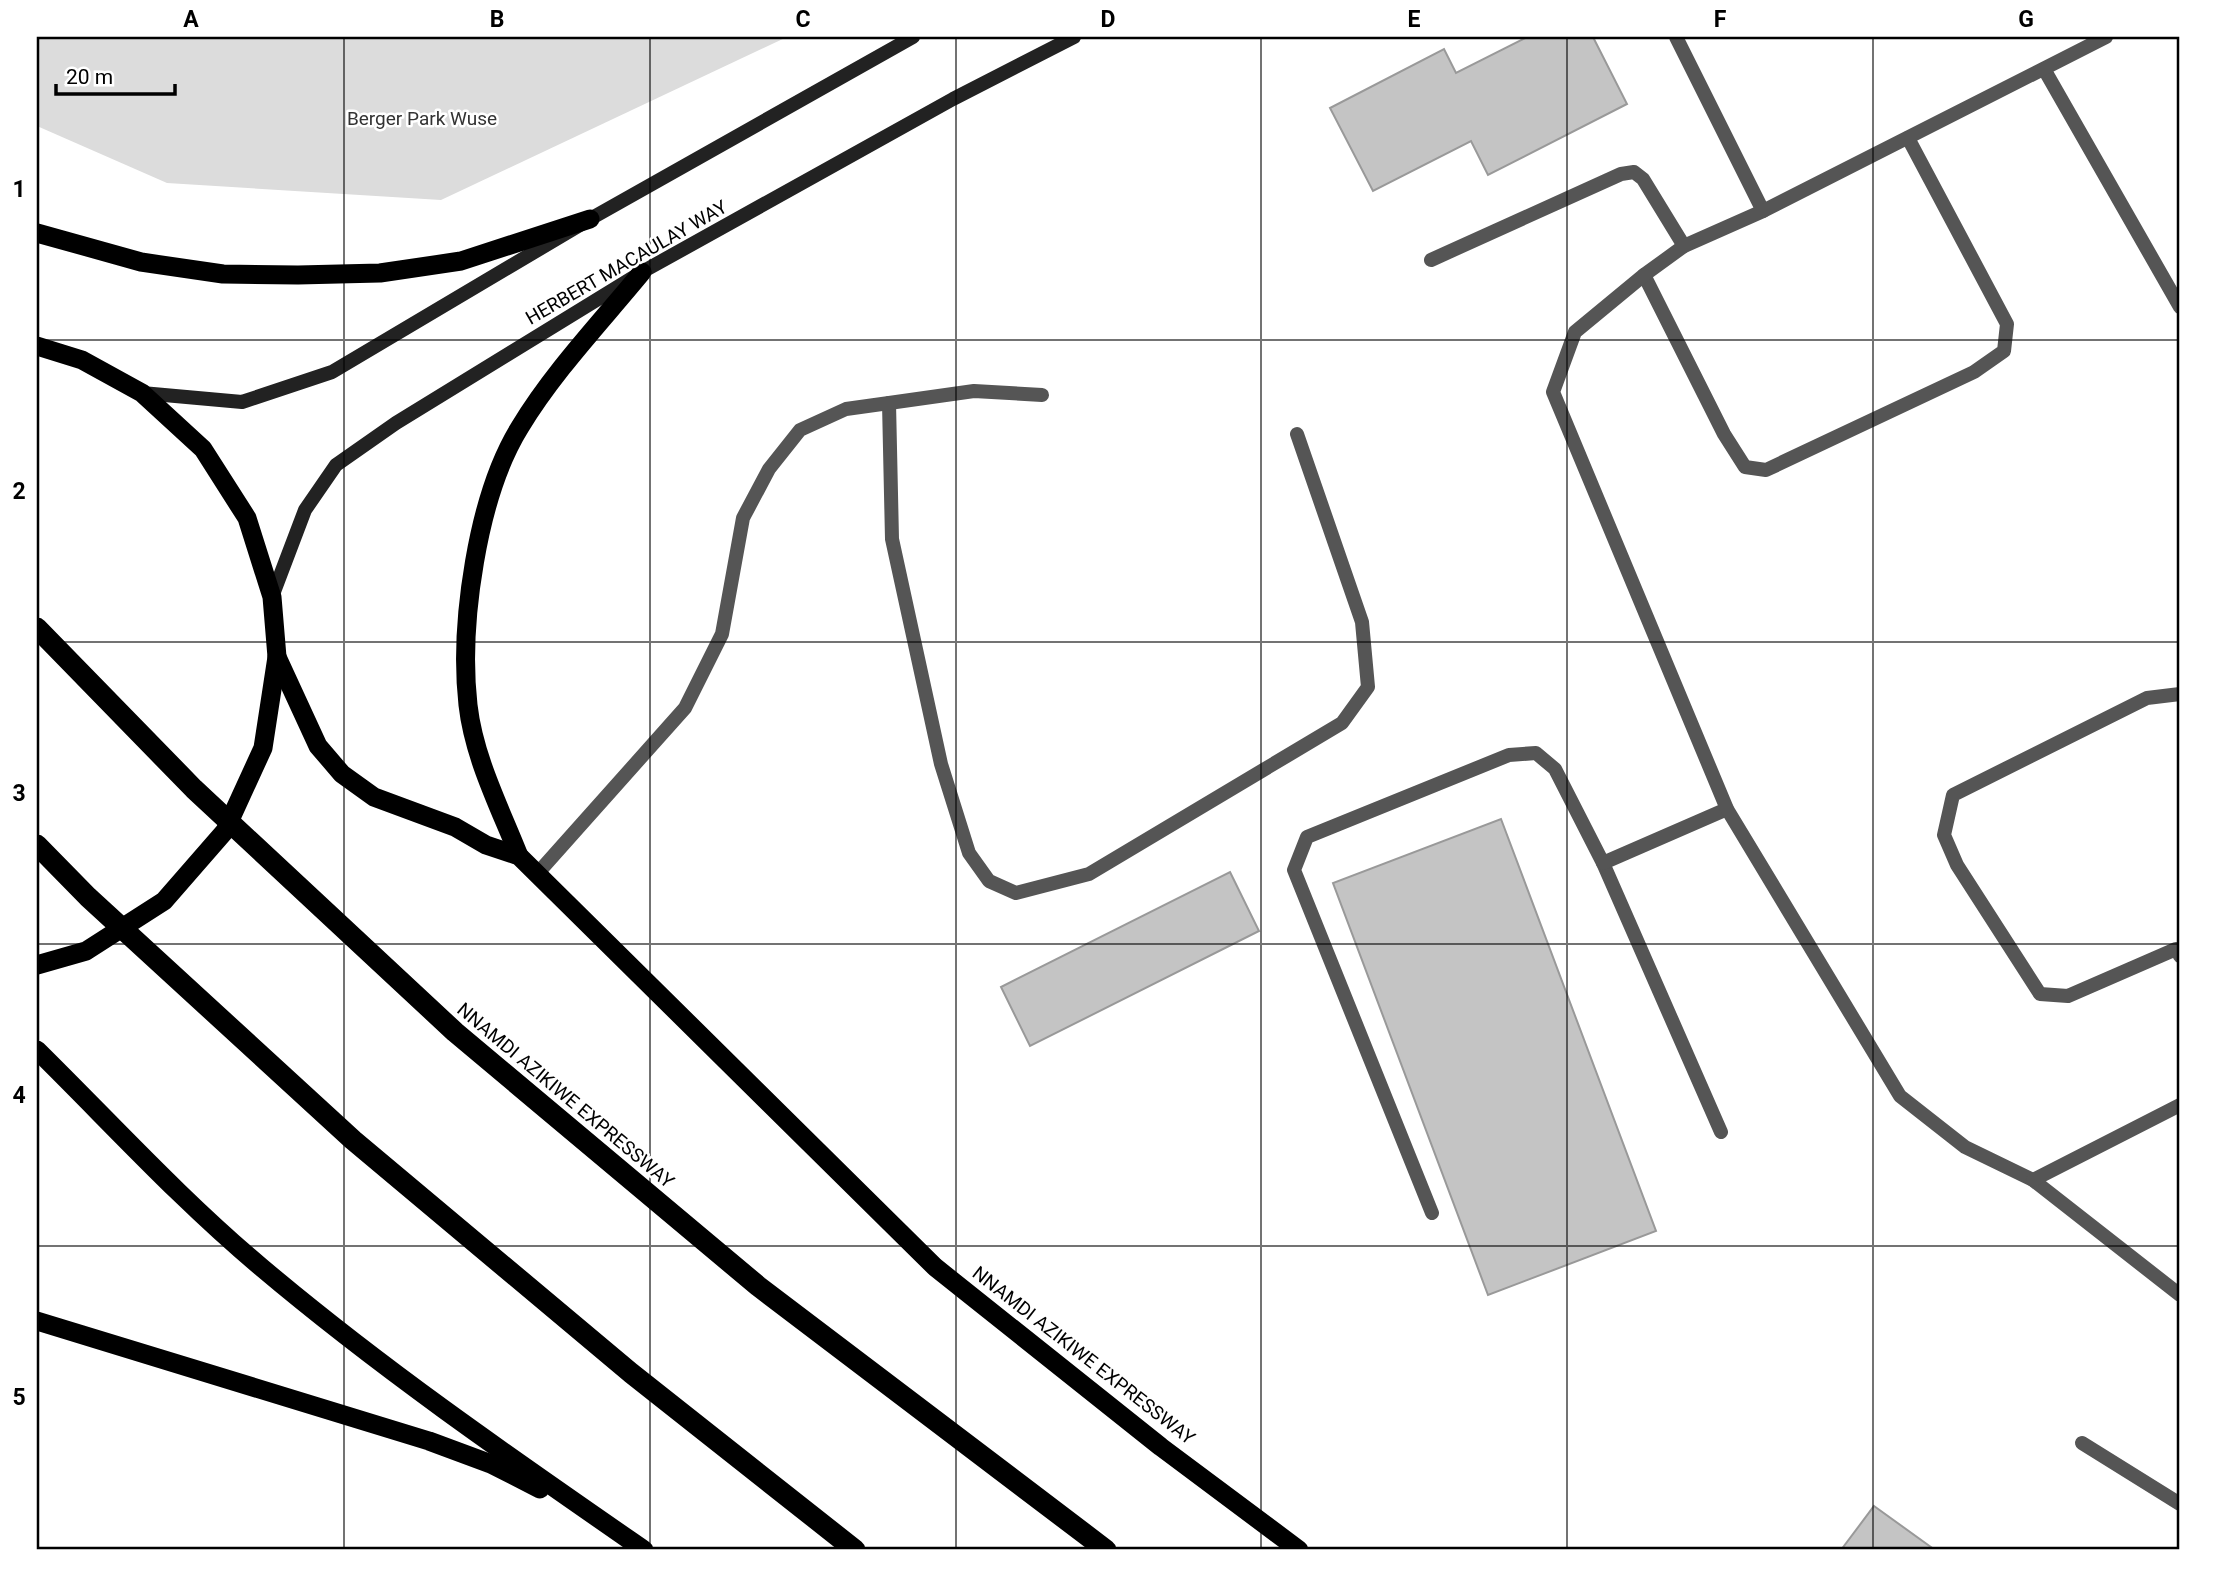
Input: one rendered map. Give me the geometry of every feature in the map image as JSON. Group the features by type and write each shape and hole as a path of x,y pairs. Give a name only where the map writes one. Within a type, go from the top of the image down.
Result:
{"highway":[{"path":"37,233 141,262 223,274 380,273 461,261 590,219"},
{"path":"519,856 480,757 468,706 466,624 475,560 490,492 519,428 564,366 642,272"},
{"path":"37,346 82,360 142,393 203,449 247,519 272,597 277,657 263,748 225,831 164,901 86,951 37,965"},
{"name":"NNAMDI AZIKIWE EXPRESSWAY","path":"37,628 194,789 455,1032 758,1286 1106,1550"},
{"name":"NNAMDI AZIKIWE EXPRESSWAY","path":"277,657 318,746 342,774 374,797 455,827 486,845 519,856 935,1267 1161,1447 1299,1550"},
{"path":"37,845 88,897 353,1140 631,1373 855,1550"},
{"path":"37,1050 180,1195 260,1266 384,1367 644,1550"},
{"path":"37,1321 429,1441 491,1464 599,1519"}],"main road":[{"path":"142,393 242,402 332,372 590,219 913,37"},
{"name":"HERBERT MACAULAY WAY","path":"272,597 305,510 336,465 396,423 642,272 953,99 1074,37"}],"street":[{"path":"1676,37 1763,211"},
{"path":"2106,37 1763,211 1684,246 1575,332 1553,392 1727,810 1900,1096 1965,1147 2033,1180 2180,1295"},
{"path":"2044,69 2180,307"},
{"path":"1644,275 1724,433 1745,467 1766,470 1974,372 2004,351 2007,324 1908,138"},
{"path":"1431,260 1621,174 1634,172 1643,179 1684,246"},
{"path":"537,874 685,708 722,634 743,518 769,469 800,430 846,409 974,391 1042,395"},
{"path":"889,403 892,539 941,764 969,853 989,881 1016,893 1089,874 1342,723 1368,687 1362,622 1297,433"},
{"path":"2179,951 2068,996 2040,994 1956,865 1944,835 1953,794 2147,698 2180,694"},
{"path":"1432,1213 1294,870 1307,837 1509,755 1536,753 1555,769 1603,863 1721,1132"},
{"path":"1603,863 1727,810"},
{"path":"2033,1180 2180,1105"},
{"path":"2082,1443 2180,1504"}],"green space":[{"name":"Berger Park Wuse","path":"37,37 787,37 441,200 167,183 37,126"}],"building":[{"path":"1527,37 1593,37 1627,104 1488,175 1471,141 1373,191 1330,108 1444,49 1456,73"},
{"path":"1501,819 1656,1231 1488,1295 1333,883"},
{"path":"1230,872 1259,931 1030,1046 1001,987"},
{"path":"1874,1506 1935,1550 1841,1550"}]}
